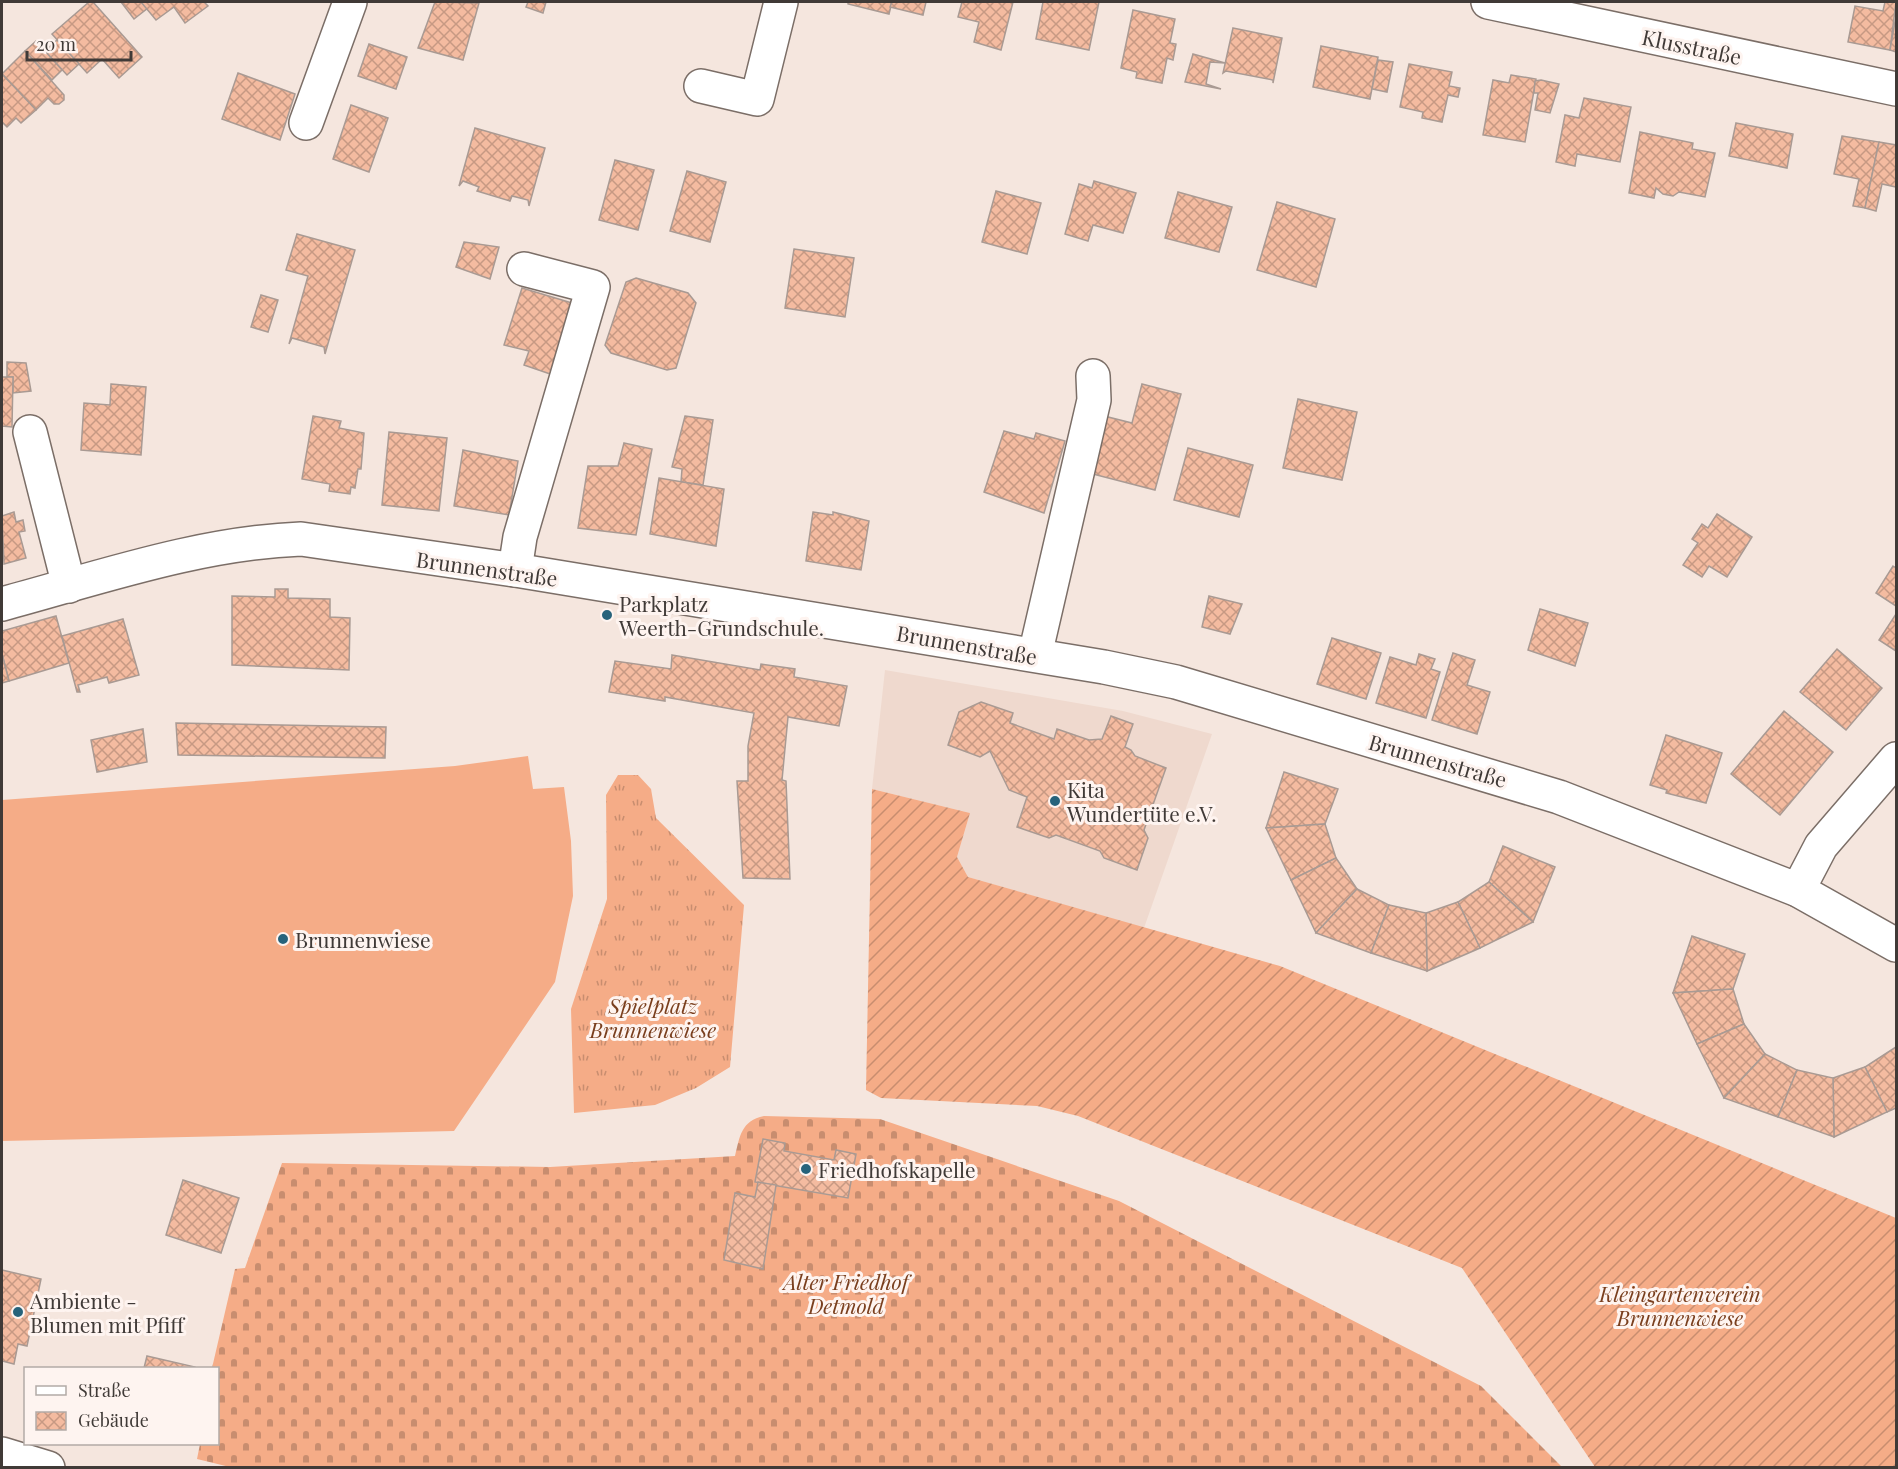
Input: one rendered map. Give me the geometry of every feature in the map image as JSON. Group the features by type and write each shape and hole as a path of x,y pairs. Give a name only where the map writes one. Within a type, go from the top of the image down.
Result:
{"street":[{"path":"306,123 350,2"},
{"path":"701,86 757,99 781,2"},
{"name":"Klusstraße","path":"1488,2 1604,14 1896,89"},
{"path":"515,570 520,537 593,287 524,269"},
{"path":"1035,656 1094,400 1093,376"},
{"path":"30,432 69,586"},
{"name":"Brunnenstraße","path":"2,604 173,559 266,540 301,539 515,570 1035,656 1176,682 1516,783 1616,818 1798,890 1896,945"},
{"path":"1798,890 1821,846 1896,759"},
{"path":"2,1454 48,1467"}],"shaded area":[{"name":"Kita Wundertüte e.V.","path":"885,670 1123,711 1212,734 1144,928 968,877 957,857 970,813 872,789"}],"green space":[{"name":"Brunnenwiese","path":"528,756 533,789 564,787 571,841 573,896 555,982 454,1131 2,1141 2,800 455,766"},
{"name":"Spielplatz Brunnenwiese","path":"618,775 638,775 651,789 656,818 744,905 730,1067 696,1088 655,1105 574,1113 571,1009 607,899 606,795"},
{"name":"Kleingartenverein Brunnenwiese","path":"872,789 970,813 957,857 968,877 1280,966 1896,1218 1896,1467 1595,1467 1462,1268 1078,1116 1037,1106 881,1098 866,1090"},
{"name":"Alter Friedhof Detmold","path":"764,1116 880,1119 1119,1201 1481,1386 1562,1467 234,1468 197,1459 200,1445 219,1445 219,1367 212,1367 235,1269 245,1268 282,1163 550,1167 735,1156 743,1130 756,1118"}],"building":[{"path":"89,2 93,2 142,57 119,78 102,59 87,73 52,34"},
{"path":"121,2 141,2 148,8 134,19"},
{"path":"141,2 204,2 208,6 185,23 174,7 156,20"},
{"path":"435,2 479,3 463,60 418,48"},
{"path":"528,2 546,2 543,13 526,7"},
{"path":"848,2 892,2 889,14 848,4"},
{"path":"892,2 926,2 923,15 890,7"},
{"path":"962,2 1013,2 1001,50 974,42 979,22 958,17"},
{"path":"1043,2 1099,2 1089,50 1036,39"},
{"path":"1885,2 1896,2 1890,50 1848,42 1855,6 1883,11"},
{"path":"1133,10 1175,19 1170,43 1176,44 1173,60 1167,58 1162,83 1136,78 1137,72 1121,68"},
{"path":"1896,16 1896,52 1890,50"},
{"path":"1233,28 1282,38 1273,83 1273,80 1226,71 1223,73"},
{"path":"57,40 79,64 67,75 45,51"},
{"path":"36,41 62,70 52,80 25,51"},
{"path":"369,44 407,57 396,89 358,76"},
{"path":"1321,46 1378,57 1370,99 1313,87"},
{"path":"25,51 64,95 64,100 59,104 54,104 48,98 36,110 2,74"},
{"path":"1193,54 1225,63 1210,62 1206,84 1221,89 1185,82"},
{"path":"1378,60 1393,62 1387,92 1372,89"},
{"path":"1409,64 1452,72 1449,86 1460,88 1458,97 1448,95 1442,122 1422,118 1423,112 1400,107"},
{"path":"238,73 295,94 280,140 222,119"},
{"path":"2,74 36,110 21,123 16,118 7,127 2,122"},
{"path":"1511,75 1536,79 1525,142 1483,135 1493,80 1509,83"},
{"path":"1535,81 1559,84 1550,113 1535,110 1538,93 1534,93"},
{"path":"1584,98 1631,107 1620,162 1577,154 1575,166 1556,162 1565,115 1579,118"},
{"path":"351,105 388,118 369,172 333,159"},
{"path":"1736,123 1793,134 1787,168 1729,156"},
{"path":"475,128 545,148 529,206 528,200 512,196 510,201 477,191 479,187 463,181 459,186"},
{"path":"1640,132 1693,143 1692,149 1715,153 1705,197 1679,192 1673,196 1663,194 1656,188 1654,198 1629,193"},
{"path":"1842,136 1879,142 1865,208 1853,206 1859,179 1834,174"},
{"path":"1879,142 1896,145 1896,187 1882,184 1876,211 1865,208"},
{"path":"615,160 654,170 638,230 599,220"},
{"path":"687,171 726,182 710,242 670,231"},
{"path":"1094,181 1136,193 1123,233 1093,225 1088,241 1065,234 1079,184 1092,188"},
{"path":"996,191 1041,203 1027,254 982,242"},
{"path":"1178,192 1232,207 1219,252 1165,238"},
{"path":"1277,202 1335,219 1316,287 1257,270"},
{"path":"297,234 355,250 325,354 324,347 292,338 289,344 308,276 286,270"},
{"path":"464,242 499,247 490,279 456,267"},
{"path":"794,249 854,258 845,317 785,308"},
{"path":"636,278 688,293 696,303 676,368 667,370 611,353 605,345 626,282"},
{"path":"522,288 582,306 559,377 524,365 529,351 504,345"},
{"path":"261,295 278,300 268,332 251,327"},
{"path":"7,362 26,363 31,391 13,393 13,377 7,377"},
{"path":"2,377 13,377 12,427 2,426"},
{"path":"111,384 146,387 141,455 81,450 84,403 110,405"},
{"path":"1142,384 1181,394 1155,490 1085,472 1100,415 1132,423"},
{"path":"1298,399 1357,412 1342,480 1283,468"},
{"path":"313,416 341,421 339,428 364,433 361,469 358,469 355,488 351,487 350,494 329,491 330,484 302,479"},
{"path":"685,416 713,420 703,485 681,482 682,469 672,467"},
{"path":"1004,431 1034,439 1036,433 1065,441 1044,513 984,492"},
{"path":"389,432 447,438 439,511 382,505"},
{"path":"624,443 652,449 636,535 578,528 588,466 618,466"},
{"path":"1188,448 1253,465 1239,517 1174,500"},
{"path":"463,450 518,461 509,515 454,506"},
{"path":"659,478 724,489 716,546 650,534"},
{"path":"14,512 16,522 23,520 25,531 19,532 26,558 4,564 2,516"},
{"path":"813,512 833,515 833,512 869,521 861,570 806,561"},
{"path":"1717,514 1752,537 1727,577 1709,566 1702,577 1683,565 1698,543 1692,539 1702,524 1708,528"},
{"path":"1893,566 1896,568 1896,606 1876,593"},
{"path":"275,589 288,589 288,598 330,599 330,617 350,618 349,670 232,665 232,596 275,597"},
{"path":"1209,596 1242,604 1230,634 1202,627"},
{"path":"1540,609 1588,623 1575,666 1528,650"},
{"path":"1896,614 1896,651 1879,640"},
{"path":"56,616 69,663 9,681 2,654 2,631"},
{"path":"123,619 139,675 109,683 107,677 78,685 80,692 77,692 62,636"},
{"path":"1332,638 1381,653 1366,699 1317,684"},
{"path":"1837,649 1882,688 1846,730 1800,692"},
{"path":"1453,653 1475,660 1467,685 1490,692 1477,734 1432,720"},
{"path":"2,654 9,681 2,683"},
{"path":"1419,654 1435,659 1431,669 1440,672 1426,718 1376,703 1390,657 1416,665"},
{"path":"672,655 760,670 761,664 795,669 794,677 847,686 839,726 788,717 782,780 786,781 790,879 743,878 737,781 748,781 748,746 754,713 665,697 665,701 609,692 615,661 671,669"},
{"path":"981,702 1013,713 1010,723 1054,739 1057,729 1089,740 1102,739 1111,716 1133,724 1125,747 1135,756 1166,768 1144,830 1148,838 1137,870 1104,858 1100,851 1056,835 1049,838 1017,827 1027,797 1009,790 990,751 980,757 948,745 959,712"},
{"path":"1784,711 1833,752 1780,815 1731,774"},
{"path":"176,723 386,727 385,758 178,755"},
{"path":"143,729 147,762 97,772 91,740"},
{"path":"1666,735 1722,753 1706,803 1666,793 1667,790 1650,785"},
{"path":"1284,772 1338,789 1325,824 1266,828"},
{"path":"1325,824 1336,858 1291,880 1266,828"},
{"path":"1503,846 1555,867 1533,922 1489,882"},
{"path":"1336,858 1357,889 1316,933 1291,880"},
{"path":"1489,882 1533,922 1480,948 1458,902"},
{"path":"1357,889 1389,905 1371,953 1316,933"},
{"path":"1458,902 1480,948 1427,971 1426,913"},
{"path":"1389,905 1426,913 1427,971 1371,953"},
{"path":"1692,936 1745,954 1733,989 1673,993"},
{"path":"1733,989 1744,1024 1697,1044 1673,993"},
{"path":"1744,1024 1765,1054 1724,1098 1697,1044"},
{"path":"1896,1047 1896,1108 1887,1112 1865,1067"},
{"path":"1765,1054 1797,1070 1778,1117 1724,1098"},
{"path":"1865,1067 1887,1112 1834,1137 1833,1078"},
{"path":"1797,1070 1833,1078 1834,1137 1778,1117"},
{"name":"Friedhofskapelle","path":"763,1139 785,1143 784,1151 834,1160 836,1150 856,1154 848,1198 755,1182"},
{"path":"183,1180 239,1198 221,1253 166,1235"},
{"path":"758,1182 776,1185 763,1269 724,1260 735,1193 755,1197"},
{"name":"Ambiente - Blumen mit Pfiff","path":"2,1270 41,1279 27,1346 18,1344 14,1364 2,1361"},
{"path":"147,1356 195,1367 144,1367"}],"place":[{"name":"Parkplatz Weerth-Grundschule.","path":"607,615"},
{"name":"Kita Wundertüte e.V.","path":"1055,801"},
{"name":"Brunnenwiese","path":"283,939"},
{"name":"Friedhofskapelle","path":"806,1169"},
{"name":"Ambiente - Blumen mit Pfiff","path":"18,1312"}]}
